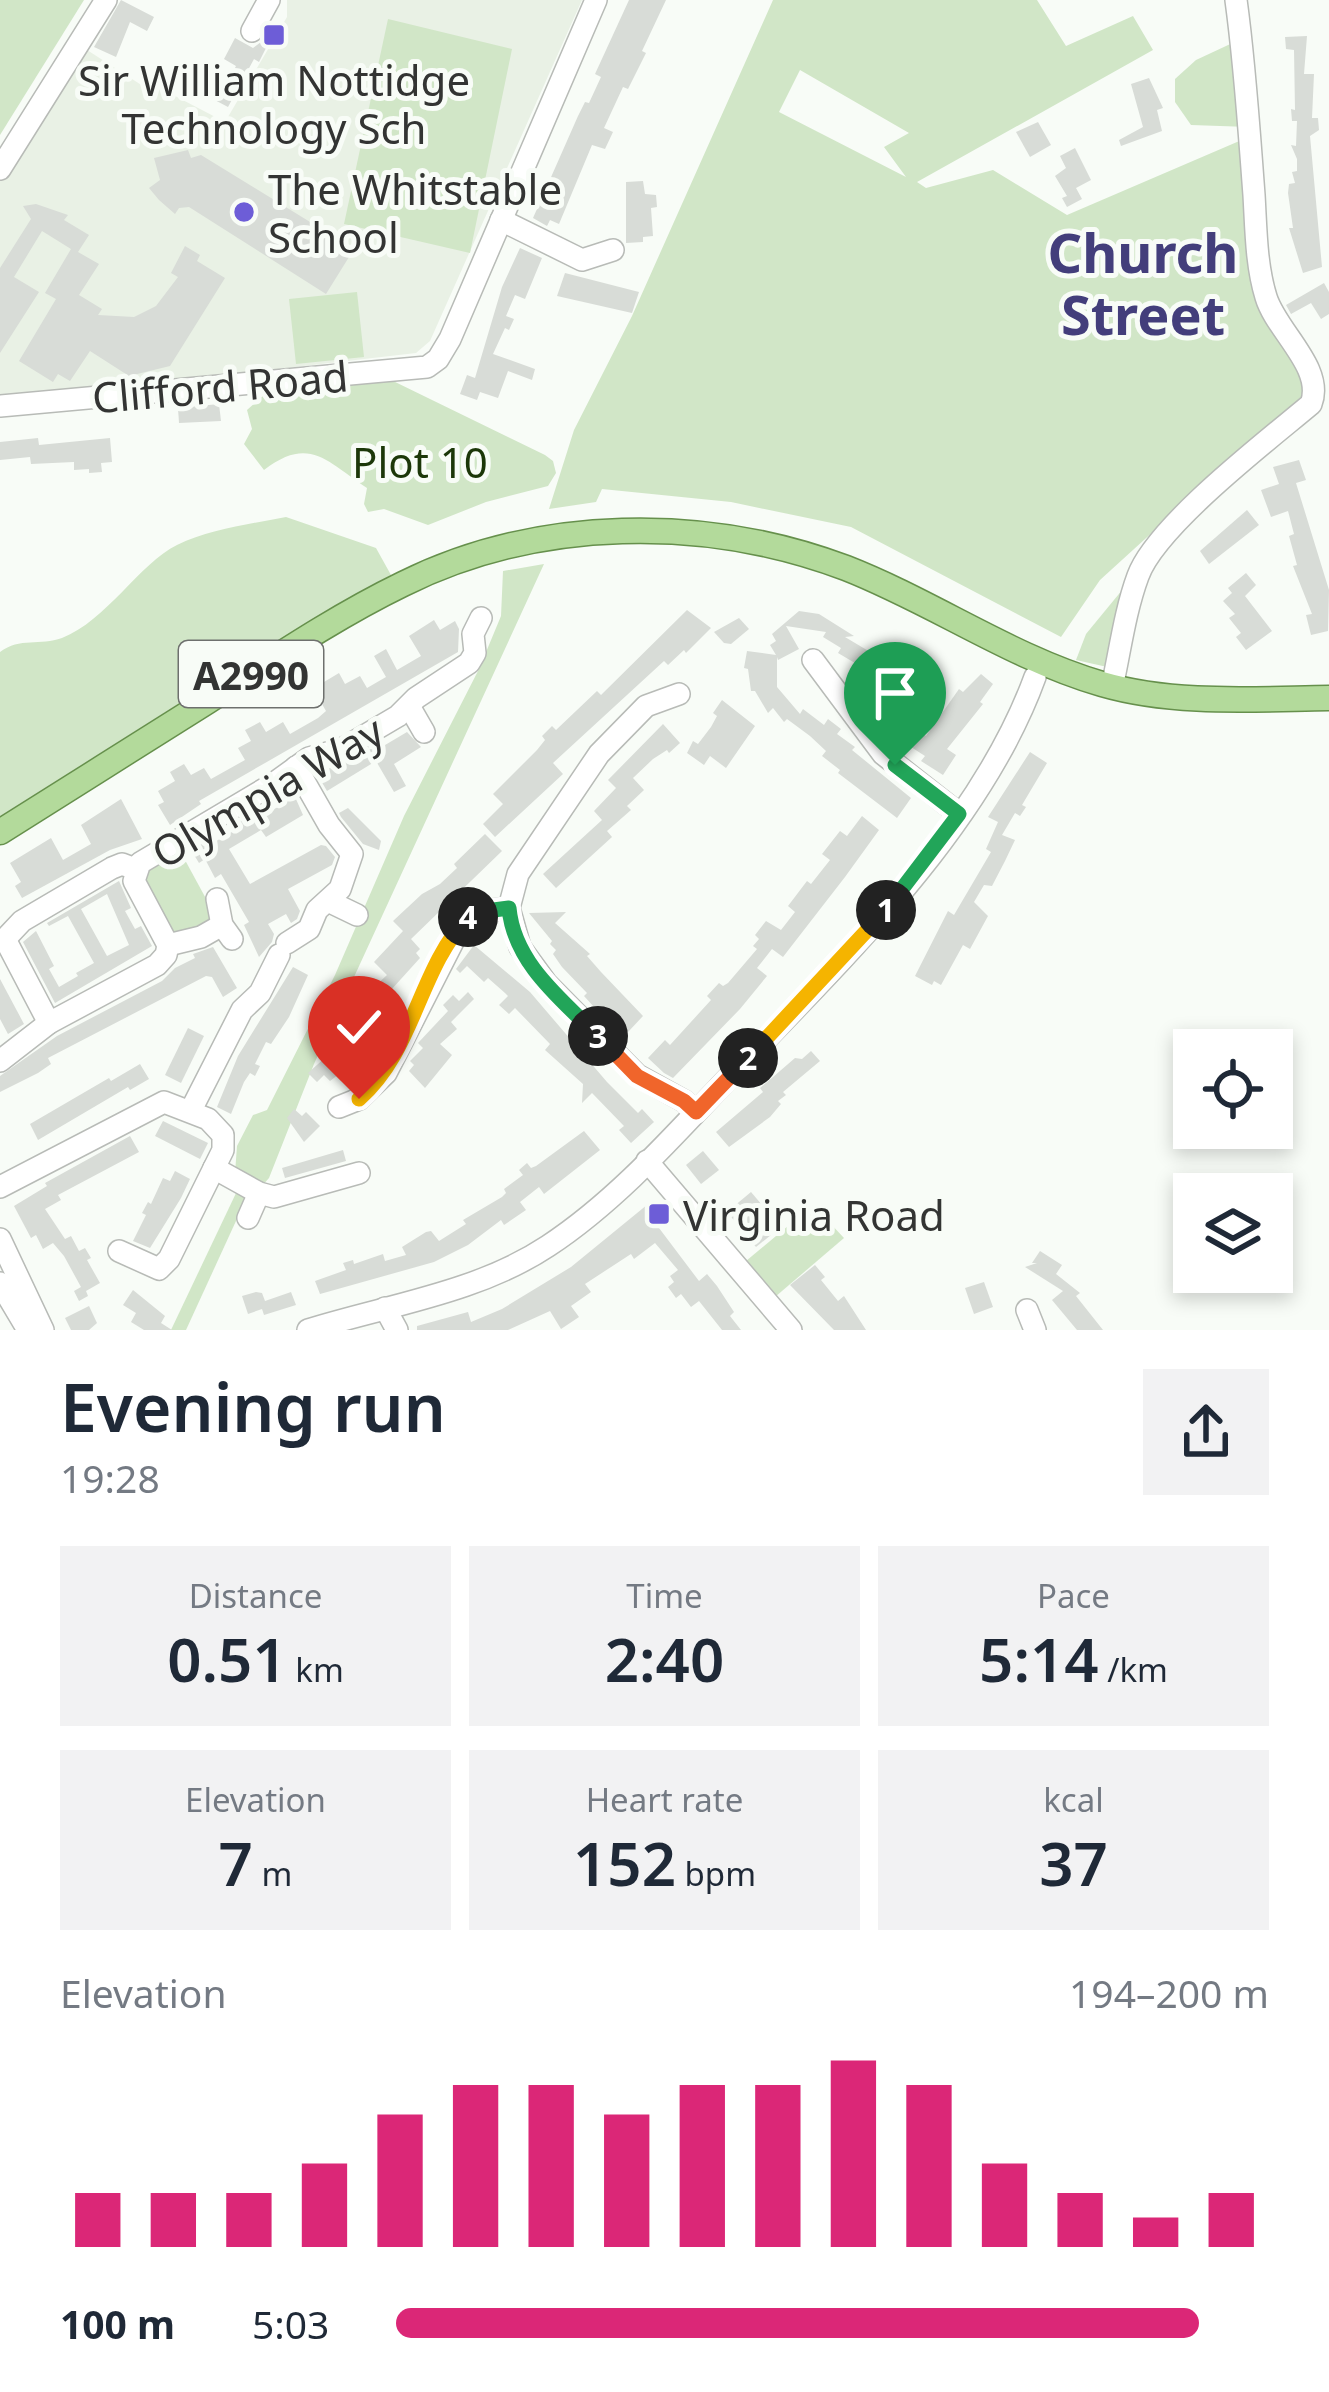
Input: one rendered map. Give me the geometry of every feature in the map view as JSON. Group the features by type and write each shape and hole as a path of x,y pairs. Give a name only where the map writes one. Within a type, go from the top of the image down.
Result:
{"main road":[{"name":"A2990","path":"0,832 362,605 433,570 517,545 590,533 666,530 805,554 871,578 1051,665 1112,687 1226,699 1329,698"}],"street":[{"path":"0,169 106,0"},
{"path":"251,31 269,0"},
{"path":"596,0 501,220 582,260 613,250"},
{"path":"1112,687 1138,575 1152,551 1239,464 1311,404 1322,383 1276,322 1260,273 1236,0"},
{"name":"Clifford Road","path":"0,406 428,367 438,359 501,220"},
{"name":"Olympia Way","path":"0,1061 49,1023 157,965 166,955 168,945 138,890 136,869 143,860 319,753 342,749 398,716 469,663 475,653 473,634 481,618"},
{"path":"816,676 883,754 959,814"},
{"path":"308,1330 479,1281 533,1255 647,1161 863,937 959,814 1005,744 1027,681"},
{"path":"679,694 646,706 599,754 518,874 509,908 520,947 537,973 637,1076 696,1112"},
{"name":"Olympia Way","path":"409,706 424,732"},
{"path":"191,1110 242,1010 260,993 283,949 309,929 317,910 340,889 352,850 329,825 296,767"},
{"path":"49,1023 3,938 22,921 112,868 122,863 136,869"},
{"name":"Olympia Way","path":"168,945 227,932 217,899"},
{"path":"328,901 357,915"},
{"path":"339,1107 359,1099 386,1073 460,926 478,912 509,908"},
{"path":"0,1187 164,1102 191,1110 218,1126 223,1150 170,1259 159,1269 119,1251"},
{"path":"647,1161 791,1330"},
{"path":"214,1168 274,1197 359,1173"},
{"path":"248,1218 259,1193"},
{"path":"0,1239 43,1330"},
{"path":"0,1255 12,1280 3,1288 28,1330"},
{"path":"385,1308 397,1330"}],"shaded area":[{"name":"The Whitstable School","path":"287,0 582,0 430,341 416,353 0,401 0,171 84,48 146,88 154,85 225,122 287,17"}],"green space":[{"path":"0,0 84,0 0,135"},
{"path":"773,0 1037,0 1066,46 1133,16 1153,50 917,182 926,188 993,170 1067,215 1244,139 1263,310 1305,382 1301,397 1100,580 1061,637 851,527 731,502 602,489 596,502 549,509 574,430 632,316","holes":["800,70 909,133 884,147 906,177 779,112"]},
{"path":"388,19 512,49 470,253 344,224"},
{"path":"1241,39 1249,127 1191,125 1175,102 1175,79 1196,60"},
{"path":"357,292 364,357 296,364 289,299"},
{"name":"Plot 10","path":"389,379 545,455 553,461 556,473 548,486 486,502 428,525 384,509 368,512 364,504 367,488 318,456 294,454 264,470 244,444 252,429 247,410 265,394"},
{"path":"286,517 376,548 391,575 313,619 0,817 0,652 78,630 177,545 216,531"},
{"path":"1146,561 1116,669 1076,660 1086,634"},
{"path":"544,564 261,1187 235,1173 237,1146 253,1115 267,1110 335,975 404,816 479,669 501,616 503,571"},
{"path":"179,849 210,906 213,921 175,939 141,874"},
{"path":"237,1191 247,1197 186,1330 171,1330"},
{"path":"813,1205 844,1238 775,1297 746,1261"}],"building":[{"path":"121,0 154,17 147,31 130,22 116,57 94,47"},
{"path":"629,0 666,0 642,51 646,53 604,128 613,132 605,149 592,145 559,224 550,220 547,226 533,218 578,116 601,77 595,74"},
{"path":"1307,36 1304,74 1314,74 1312,118 1318,118 1319,130 1310,136 1322,267 1303,273 1289,228 1293,228 1289,184 1295,183 1292,172 1297,171 1291,145 1296,146 1297,121 1292,121 1291,109 1295,110 1294,50 1286,49 1285,37"},
{"path":"235,38 253,48 265,39 269,42 259,62 254,59 228,107 209,97 218,82 225,87 236,66 224,59"},
{"path":"1149,78 1163,108 1157,110 1162,131 1121,146 1119,140 1143,127 1131,84"},
{"path":"1038,122 1051,145 1030,157 1016,132"},
{"path":"1075,148 1091,180 1076,188 1082,199 1067,207 1062,198 1067,196 1055,176 1066,168 1060,156"},
{"path":"188,150 191,158 201,155 354,249 326,294 189,207 175,214 159,200 149,188 160,180 154,158"},
{"path":"643,181 645,194 656,195 657,207 651,208 653,236 626,243 626,182"},
{"path":"36,204 68,215 64,220 89,235 78,252 99,264 79,295 102,309 98,315 134,317 156,306 178,277 171,273 185,246 200,255 197,261 225,278 170,366 129,376 90,351 70,381 58,374 53,382 19,361 56,299 45,293 71,249 42,231 14,277 39,292 0,353 0,268 31,219 23,206"},
{"path":"520,248 542,258 525,299 515,295 506,316 514,319 493,354 535,369 532,380 508,371 498,398 480,392 477,400 460,394 467,375 475,378 502,287"},
{"path":"565,273 639,292 632,313 557,296"},
{"path":"1324,283 1329,314 1321,319 1311,303 1291,314 1286,305"},
{"path":"219,404 221,421 179,423 178,408"},
{"path":"38,438 39,445 110,438 112,462 101,463 102,472 89,473 89,469 74,470 74,462 31,464 30,457 0,460 0,442"},
{"path":"1299,460 1306,480 1296,483 1329,590 1328,631 1311,635 1306,615 1312,614 1293,566 1297,565 1288,511 1271,517 1261,490 1279,484 1273,467"},
{"path":"1247,510 1259,525 1209,564 1200,551"},
{"path":"1246,573 1256,585 1245,596 1272,631 1246,650 1229,618 1235,614 1223,601 1232,593 1228,588"},
{"path":"687,610 711,628 686,653 684,650 668,665 664,661 553,763 563,774 495,837 483,824 503,804 493,794 537,750 545,740 542,736 552,726 556,730 597,691 601,695"},
{"path":"799,611 819,614 917,685 897,718 862,696 866,690 851,680 860,666 838,653 841,648 823,637 826,632 786,626 799,649 777,657 777,687 800,714 803,709 824,725 828,719 841,729 837,734 855,747 852,750 911,798 897,818 838,773 822,756 826,751 810,736 787,719 784,722 773,708 768,713 751,691 744,668 747,651 776,655 770,645 776,641 772,634"},
{"path":"739,618 749,629 731,644 724,643 714,632"},
{"path":"434,620 440,630 455,621 458,652 199,801 170,825 158,805 164,802 158,791 175,781 170,772 184,764 191,775 204,768 211,779 245,760 238,748 251,741 245,730 260,722 266,732 283,722 290,734 318,718 326,711 314,690 339,673 345,684 360,676 367,688 386,677 374,656 386,649 397,670 421,656 409,636"},
{"path":"981,674 993,684 947,749 956,755 943,775 921,761 925,756 897,738 900,734 892,728 898,718 926,736 959,689 963,692"},
{"path":"722,700 755,726 726,768 710,756 704,765 687,753 693,741 698,744 711,727"},
{"path":"663,724 680,743 633,778 644,790 627,806 631,810 607,831 612,837 556,888 543,874 602,820 594,811 616,788 608,780"},
{"path":"407,732 421,747 394,764 406,786 394,792 376,761 327,791 317,774 375,751"},
{"path":"1030,752 1047,763 1022,805 1026,807 1020,816 1015,813 1002,835 1015,840 992,886 984,885 974,902 988,916 970,949 963,945 941,985 934,981 932,985 915,976 948,911 954,915 991,852 986,849 998,822 988,817"},
{"path":"292,790 303,815 266,837 261,830 229,849 250,884 321,845 335,857 332,865 288,889 300,911 297,919 291,923 286,914 268,924 274,934 272,942 259,957 244,925 249,922 221,874 215,878 205,859 199,863 191,850 205,842 208,846 254,813 257,819 283,804 291,799 288,792"},
{"path":"121,799 142,839 110,850 22,898 15,886 21,882 10,863 51,838 63,860 91,844 81,825"},
{"path":"348,808 381,841 379,850 363,844 341,817 339,813"},
{"path":"862,816 879,830 845,877 783,957 772,949 757,968 767,976 740,1009 673,1078 664,1073 648,1058 665,1040 670,1045 711,1000 707,996 719,983 728,983 757,949 755,935 766,921 781,930 795,912 788,906 830,860 822,854 840,831 847,836"},
{"path":"485,834 502,851 411,939 420,949 416,953 420,958 391,990 399,998 381,1015 388,1022 371,1039 377,1045 330,1081 324,1075 317,1082 308,1073 366,1021 360,1015 378,997 371,990 387,975 374,962 403,931 393,921 457,868 454,864"},
{"path":"119,881 131,908 125,911 152,946 55,1003 23,942 36,931 59,987 94,963 68,916 47,923","holes":["107,894 129,945 107,956 81,909"]},
{"path":"566,912 555,923 590,954 587,956 643,1016 628,1032 610,1015 605,1019 584,996 587,993 562,967 553,954 552,941 529,913"},
{"path":"474,945 530,992 607,1082 654,1122 631,1143 619,1130 624,1126 592,1093 582,1103 583,1084 545,1050 550,1044 515,1008 509,1014 499,1005 508,996 505,993 467,966 460,973 456,969"},
{"path":"213,947 237,988 223,997 212,977 206,976 48,1058 51,1064 0,1092 0,1076 57,1036 162,981 195,958 193,954"},
{"path":"293,967 308,975 289,1017 271,1044 266,1042 255,1064 260,1066 244,1082 231,1114 217,1107 238,1056"},
{"path":"0,979 24,1024 8,1034 0,1019"},
{"path":"468,992 474,999 451,1022 457,1029 440,1044 452,1055 425,1088 409,1071 414,1065 410,1061 423,1048 418,1043 448,1011 443,1005 453,995 459,1001"},
{"path":"188,1028 204,1036 181,1083 165,1075"},
{"path":"811,1051 820,1061 783,1092 786,1095 770,1117 729,1147 716,1132 795,1058 802,1059"},
{"path":"140,1064 149,1079 38,1140 30,1124"},
{"path":"294,1109 302,1116 306,1112 320,1126 304,1142 287,1118"},
{"path":"163,1121 208,1143 200,1159 155,1136"},
{"path":"584,1131 600,1150 544,1194 539,1187 520,1202 526,1210 504,1225 501,1220 468,1245 434,1262 320,1294 315,1281 346,1270 343,1263 383,1254 385,1261 406,1255 402,1247 426,1232 431,1231 439,1241 502,1197 504,1189 523,1175 519,1170 527,1163 536,1166"},
{"path":"130,1136 139,1152 58,1195 61,1200 45,1209 65,1239 71,1236 79,1251 85,1248 91,1258 87,1260 100,1283 79,1301 74,1291 81,1287 64,1256 53,1243 43,1249 36,1235 31,1238 14,1206 47,1186 45,1183"},
{"path":"343,1150 346,1161 285,1178 282,1168"},
{"path":"703,1151 719,1170 701,1184 686,1165"},
{"path":"175,1171 190,1179 181,1198 150,1248 133,1241 148,1202 151,1204 163,1178 170,1181"},
{"path":"751,1192 781,1227 756,1247 727,1212"},
{"path":"653,1200 669,1219 659,1228 699,1281 707,1274 717,1286 741,1330 722,1330 699,1301 691,1307 681,1294 676,1298 668,1287 674,1282 670,1276 678,1270 655,1243 585,1284 591,1292 571,1306 579,1317 561,1329 550,1311 508,1330 417,1330 417,1326 468,1312 471,1322 502,1309 571,1267"},
{"path":"1040,1251 1062,1265 1056,1274 1080,1293 1076,1296 1103,1330 1077,1330 1052,1300 1063,1291 1025,1267 1037,1263 1032,1263"},
{"path":"815,1265 825,1277 821,1280 838,1301 844,1296 866,1330 834,1330 790,1285"},
{"path":"984,1282 993,1307 974,1314 965,1288"},
{"path":"133,1290 165,1316 161,1323 172,1330 144,1330 131,1322 136,1313 123,1305"},
{"path":"256,1292 265,1301 291,1292 296,1305 264,1315 262,1309 248,1314 242,1296"},
{"path":"89,1306 97,1323 89,1330 71,1330 65,1318"}],"place":[{"name":"Sir William Nottidge Technology Sch","path":"274,35"},
{"name":"The Whitstable School","path":"244,212"},
{"name":"Virginia Road","path":"659,1214"}],"district":[{"name":"Church Street","path":"1143,283"}],"route":[{"path":"359,1099 386,1073 400,1051 428,984 460,926 478,912 509,908 520,947 537,973 637,1076 696,1112 863,937 959,814 895,765"}]}
